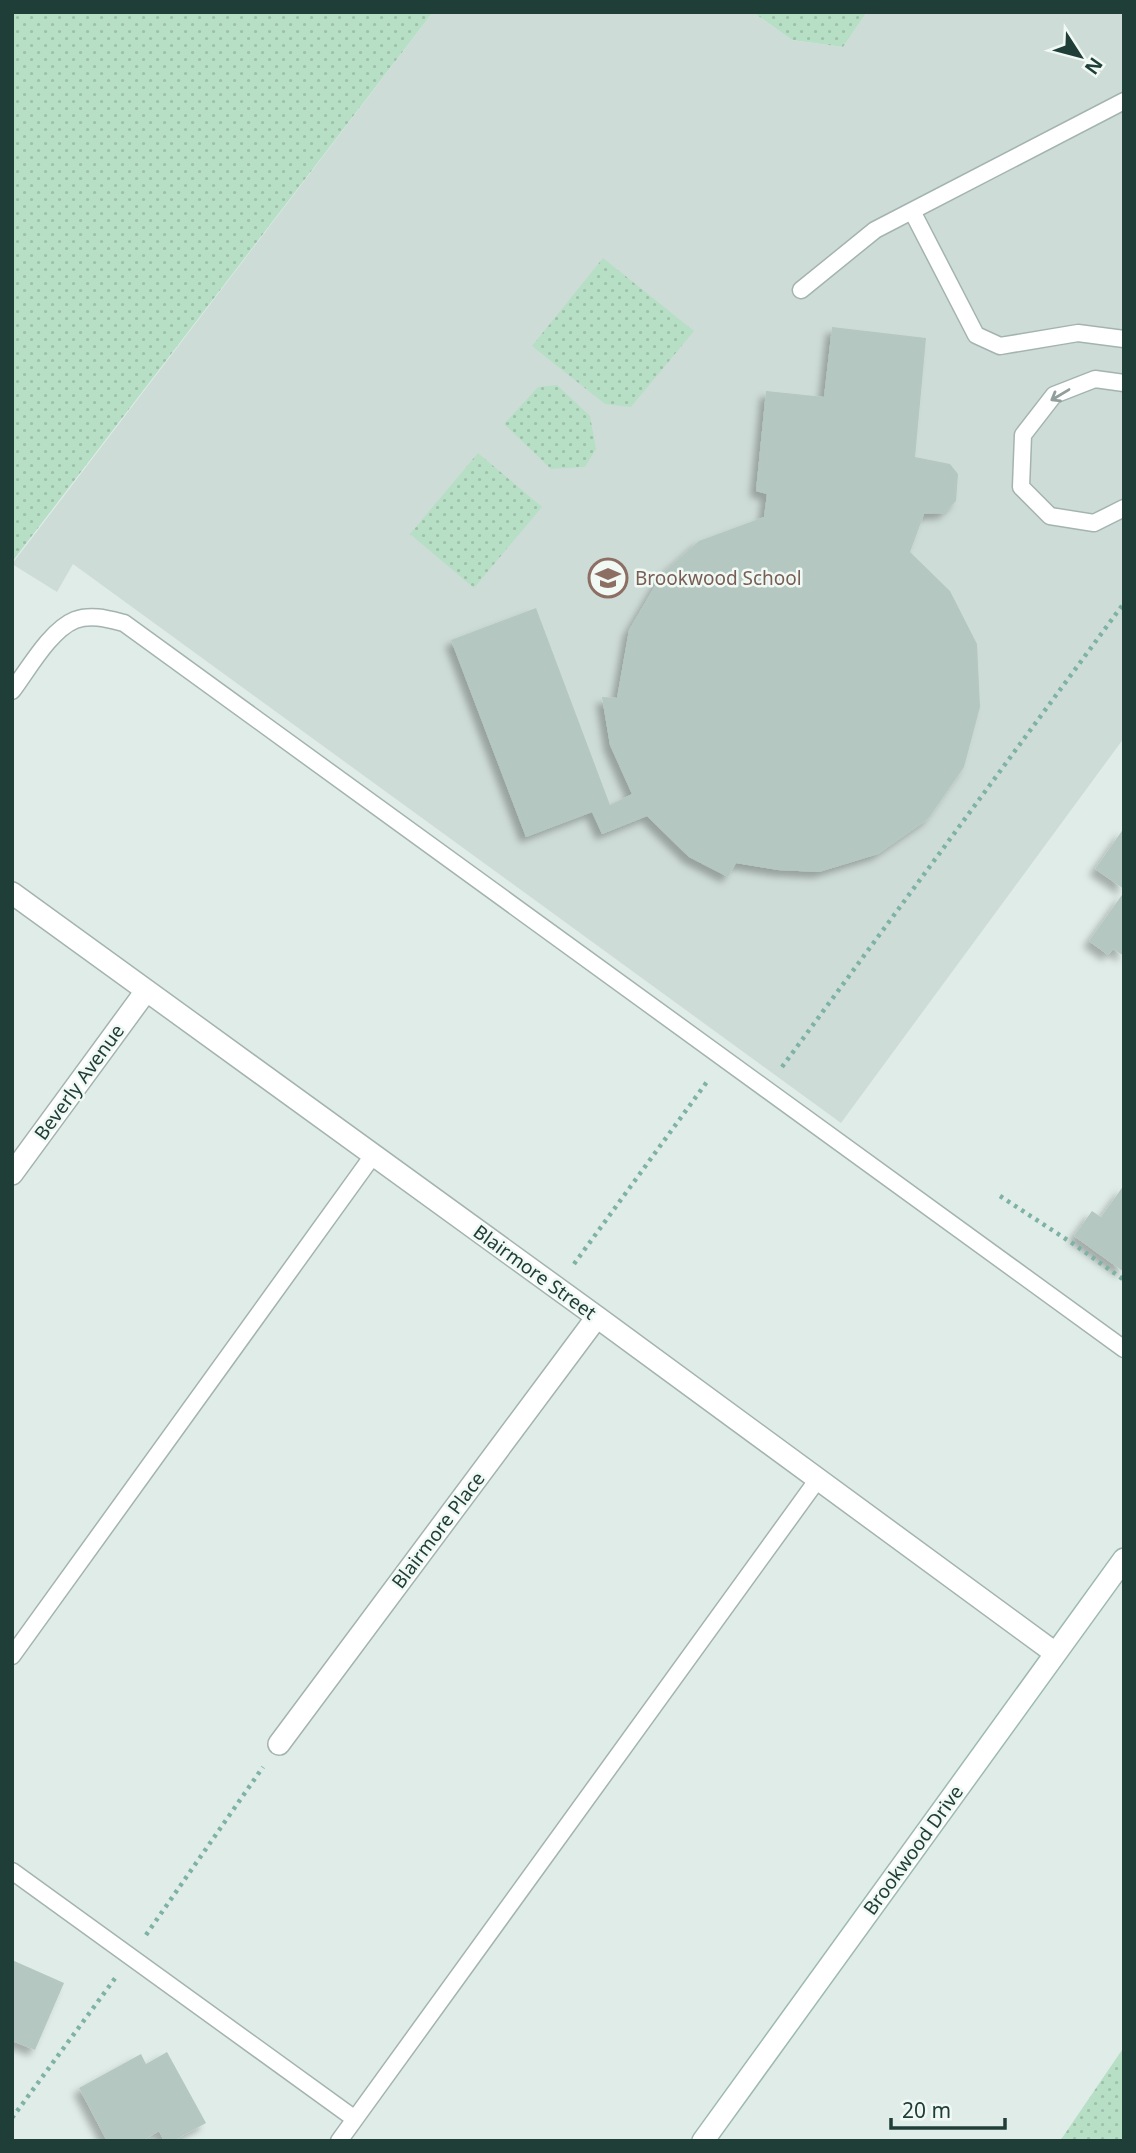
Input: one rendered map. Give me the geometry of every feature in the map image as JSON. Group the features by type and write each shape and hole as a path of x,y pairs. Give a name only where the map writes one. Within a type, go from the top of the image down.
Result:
{"street":[{"name":"Blairmore Street","path":"12,893 374,1154 1055,1653"},
{"name":"Beverly Avenue","path":"12,1174 146,991"},
{"name":"Blairmore Place","path":"279,1744 597,1317"},
{"name":"Brookwood Drive","path":"703,2141 1124,1559"}],"lane":[{"path":"802,290 875,230 1124,101"},
{"path":"912,211 976,335 1000,346 1078,333 1124,339"},
{"path":"1124,383 1096,379 1054,395 1023,435 1021,487 1050,516 1094,523 1124,508"},
{"path":"12,691 55,634 75,620 100,617 124,623 1124,1349"},
{"path":"12,1656 374,1154"},
{"path":"339,2141 818,1479"},
{"path":"12,1871 355,2119"}],"path":[{"path":"766,1089 1124,603"},
{"path":"556,1287 724,1058"},
{"path":"1000,1196 1124,1280"}],"shaded area":[{"name":"Brookwood School","path":"433,12 753,12 792,40 843,47 867,12 1124,12 1124,738 841,1123 73,564 57,592 12,564"}],"green space":[{"path":"12,12 433,12 12,562"},
{"path":"753,12 867,12 843,47 792,40"},
{"path":"603,258 694,331 631,407 605,404 532,346"},
{"path":"557,385 590,416 596,449 585,467 551,469 504,424 538,387"},
{"path":"478,453 542,507 474,588 410,534"},
{"path":"1124,2047 1124,2141 1060,2141"}],"building":[{"path":"832,327 926,338 915,457 950,464 958,474 956,501 944,513 924,514 910,552 950,591 977,644 980,707 964,767 928,819 878,854 819,872 778,870 736,863 728,877 689,857 647,816 602,834 592,812 526,837 451,640 536,608 610,805 632,794 610,745 602,697 617,698 629,630 662,574 699,541 764,517 767,494 756,491 766,391 824,397"},
{"path":"1124,828 1124,889 1095,869"},
{"path":"1124,892 1124,956 1113,949 1108,955 1089,941"},
{"path":"1124,1185 1124,1272 1074,1236 1092,1211 1101,1217"},
{"path":"12,1960 64,1983 35,2050 12,2041"},
{"path":"167,2052 206,2123 173,2141 164,2141 159,2131 142,2141 107,2141 79,2088 141,2054 146,2064"}],"place":[{"name":"Brookwood School","path":"608,578"}]}
